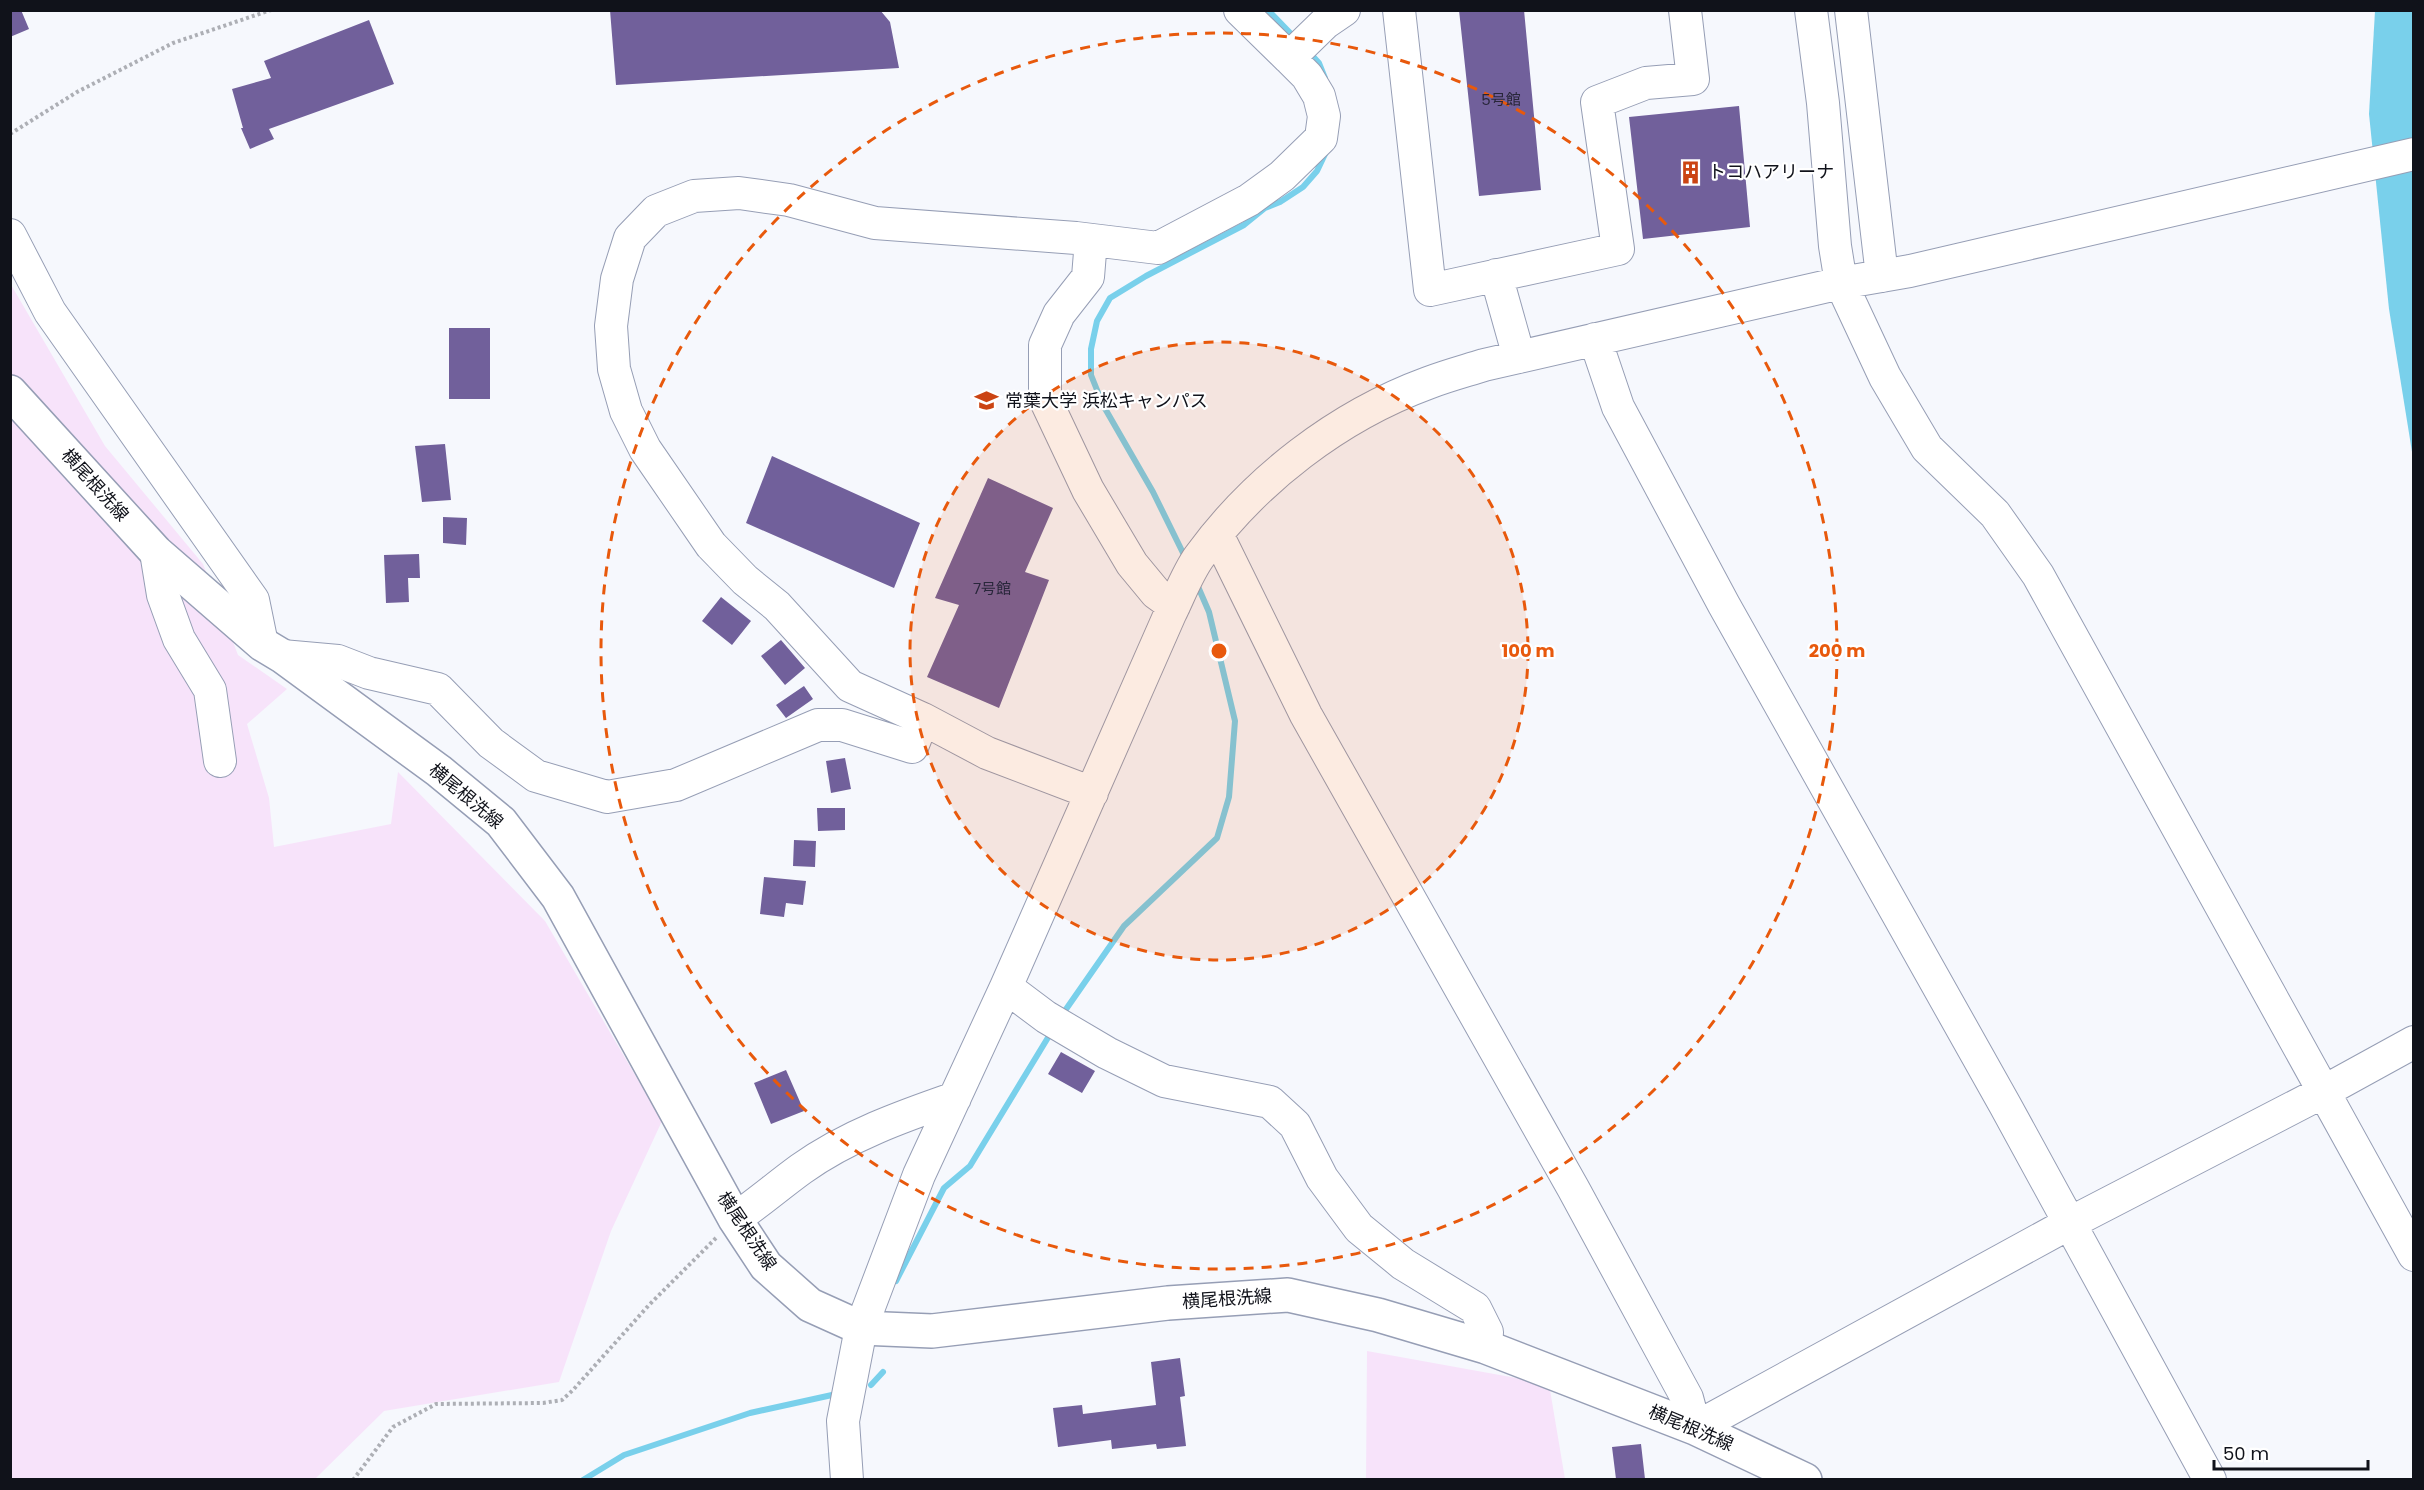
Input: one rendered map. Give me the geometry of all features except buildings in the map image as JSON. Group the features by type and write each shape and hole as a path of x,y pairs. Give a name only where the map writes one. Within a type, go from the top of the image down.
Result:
{"main road":[{"name":"横尾根洗線","path":"10,392 156,552 272,650 439,771 501,822 558,897 735,1219 766,1266 810,1305 861,1328 932,1331 1168,1303 1288,1295 1378,1315 1486,1347 1695,1428 1805,1479"}],"street":[{"path":"1092,793 987,753 923,719 850,686 777,606 745,580 711,545 645,449 626,411 614,369 612,347 611,326 617,279 630,238 656,211 694,196 739,193 789,200 875,223 1091,240 1158,248 1249,200 1281,176 1321,138 1324,116 1319,96 1294,53 1240,10"},
{"path":"1399,10 1430,290 1618,249 1598,102 1646,83 1692,79 1685,10"},
{"path":"1811,10 1822,103 1834,246 1841,283 1885,377 1927,448 1995,514 2038,575 2414,1255"},
{"path":"1851,10 1882,276"},
{"path":"1294,53 1335,17"},
{"path":"847,1479 843,1421 861,1328 919,1175 1006,987 1174,606 1197,559 1236,510 1327,435 1376,407 1427,383 1484,365 2414,154"},
{"path":"10,235 50,312 253,600 272,650 338,661 369,673 438,689 491,743 536,776 607,797 676,785 818,725 842,725 912,747 923,719"},
{"path":"1091,240 1088,277 1059,314 1045,345 1045,399 1088,490 1132,564 1156,593 1174,606"},
{"path":"1496,275 1519,357"},
{"path":"1595,339 1618,407 1724,605 2005,1106 2210,1479"},
{"path":"1217,534 1306,715 1567,1178 1687,1398 1695,1428 2068,1224 2323,1092 2414,1042"},
{"path":"156,552 164,595 179,639 210,690 220,761"},
{"path":"1006,987 1046,1017 1107,1053 1164,1081 1269,1102 1295,1125 1322,1178 1359,1228 1403,1264 1475,1308 1487,1332 1486,1347"},
{"path":"735,1219 802,1168 836,1149 899,1118 955,1098"}],"path":[{"path":"10,134 77,92 173,43 271,10"},
{"path":"353,1479 393,1427 436,1404 543,1403 562,1400 649,1305 735,1219"}],"shaded area":[{"path":"10,283 105,446 203,564 238,655 287,689 247,724 269,798 274,847 391,824 398,772 545,921 662,1121 611,1231 559,1382 384,1411 315,1479 11,1479"},
{"path":"1367,1351 1549,1384 1565,1479 1366,1480"}],"water":[{"path":"2375,11 2413,11 2413,458 2389,309 2369,114"}],"waterway":[{"path":"1268,10 1297,40"},
{"path":"1308,51 1319,63 1325,78"},
{"path":"1186,559 1153,492 1103,405 1091,375 1091,349 1097,321 1110,298 1146,276 1244,225 1265,208 1280,202 1303,187 1317,171 1326,152"},
{"path":"1062,1015 1124,926 1217,838 1229,797 1235,721 1209,612 1196,582"},
{"path":"896,1281 944,1188 970,1166 1052,1031"},
{"path":"871,1385 883,1372"},
{"path":"583,1480 624,1455 750,1413 832,1395"}],"place":[{"name":"トコハアリーナ","path":"1690,172"},
{"name":"常葉大学 浜松キャンパス","path":"987,401"}]}
